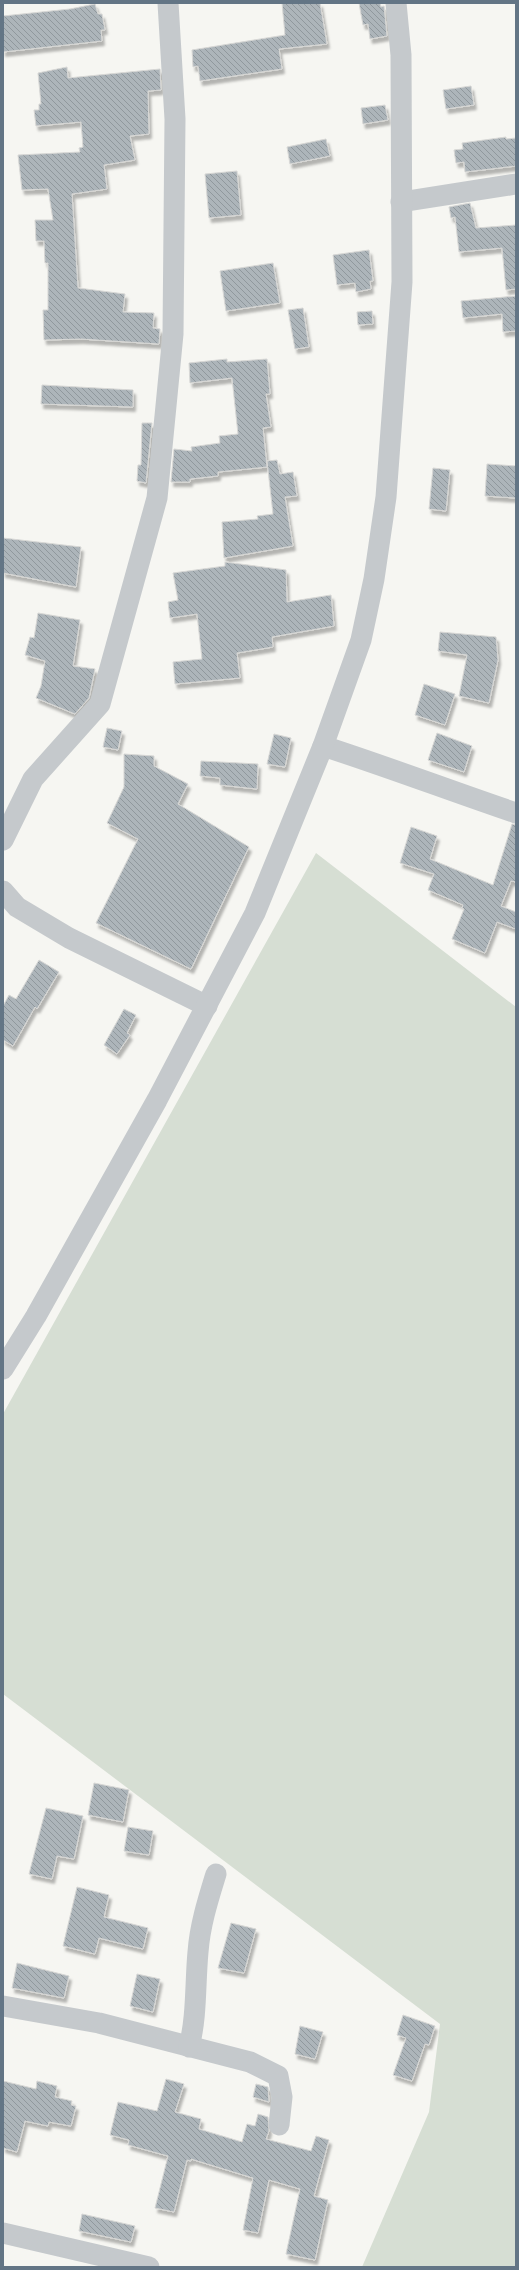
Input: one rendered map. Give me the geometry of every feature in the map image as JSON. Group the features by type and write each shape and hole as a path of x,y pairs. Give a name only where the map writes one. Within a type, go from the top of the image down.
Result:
{"street":[{"path":"3,840 34,779 100,704 158,498 173,334 174,119 168,3"},
{"path":"3,1369 36,1316 157,1100 255,913 323,746 361,640 374,579 386,497 402,282 401,55 396,3"},
{"path":"401,202 516,184"},
{"path":"323,746 403,772 449,791 516,813"},
{"path":"3,891 17,907 69,938 207,1006"},
{"path":"189,2048 193,2031 198,1952 202,1921 216,1874"},
{"path":"3,2006 99,2023 189,2048 250,2062 278,2076 282,2097 279,2125"},
{"path":"3,2233 149,2267"}],"shaded area":[{"path":"316,853 516,1007 516,2267 362,2267 429,2112 440,2024 3,1694 3,1414"}],"building":[{"path":"282,3 320,3 327,44 279,49 282,69 200,81 198,66 193,67 192,50 285,35"},
{"path":"359,3 380,3 381,7 384,6 387,36 370,39 368,24 363,25"},
{"path":"95,4 98,14 102,14 105,30 101,30 102,41 3,52 3,16 70,9"},
{"path":"67,67 68,78 160,69 161,90 148,91 149,134 130,136 135,160 104,165 107,189 72,194 78,288 125,294 123,312 154,313 153,328 160,329 159,344 81,339 44,340 43,310 48,310 48,263 45,263 44,241 36,241 35,220 53,220 48,189 22,190 18,155 80,152 79,148 83,147 81,122 36,126 34,110 39,110 39,104 41,104 38,73"},
{"path":"471,86 474,105 446,109 443,90"},
{"path":"385,105 388,120 363,124 361,108"},
{"path":"506,137 506,139 516,138 516,166 465,172 464,162 456,163 454,150 463,149 462,143"},
{"path":"326,139 330,156 290,164 287,147"},
{"path":"237,171 241,215 209,218 205,174"},
{"path":"470,203 476,228 516,225 516,289 506,290 502,248 459,252 455,217 451,218 449,207"},
{"path":"369,250 373,281 370,281 371,289 356,292 355,283 337,285 333,255"},
{"path":"273,263 280,303 226,311 220,271"},
{"path":"516,296 516,331 503,332 502,314 463,318 461,301"},
{"path":"303,308 309,347 295,349 288,310"},
{"path":"372,311 373,324 358,325 357,312"},
{"path":"227,359 227,362 267,359 270,394 266,394 271,427 263,428 267,467 218,472 218,476 190,479 190,482 171,482 174,449 192,451 191,447 220,443 219,436 238,434 232,378 190,383 189,363"},
{"path":"42,385 133,390 133,407 41,404"},
{"path":"142,423 152,423 146,483 137,481 138,465 141,465"},
{"path":"277,460 280,474 293,472 297,496 285,497 293,546 224,558 222,522 258,519 257,516 273,514 267,461"},
{"path":"487,464 516,466 516,498 485,496"},
{"path":"433,468 450,470 446,511 429,509"},
{"path":"3,538 81,547 76,587 3,573"},
{"path":"225,562 286,570 287,602 331,595 334,626 272,637 273,647 237,653 240,678 175,684 173,662 202,659 197,614 170,618 168,602 178,600 173,573 225,566"},
{"path":"38,613 80,620 73,666 95,669 89,698 75,714 36,698 41,686 45,661 25,655 30,637 34,638"},
{"path":"440,632 496,637 498,660 489,703 459,696 467,655 438,651"},
{"path":"424,684 455,694 445,725 415,715"},
{"path":"107,728 122,731 118,750 103,747"},
{"path":"437,733 472,746 464,772 428,760"},
{"path":"274,734 291,738 285,767 267,764"},
{"path":"124,754 154,756 154,766 188,784 178,804 249,847 191,969 96,923 138,839 107,823 124,787"},
{"path":"201,761 258,764 257,789 220,785 220,778 200,776"},
{"path":"512,824 516,825 516,882 511,881 501,906 516,912 516,929 497,922 485,953 452,939 464,909 462,908 463,905 428,890 434,874 400,863 411,827 437,836 430,859 493,885"},
{"path":"39,960 59,972 37,1009 35,1007 13,1046 3,1040 3,1006 9,995 16,999"},
{"path":"124,1009 136,1015 127,1033 130,1035 117,1054 104,1045"},
{"path":"94,1783 129,1790 123,1822 88,1815"},
{"path":"46,1808 83,1816 74,1859 57,1856 52,1879 29,1874"},
{"path":"128,1827 153,1831 149,1855 124,1851"},
{"path":"77,1887 109,1895 104,1917 148,1928 143,1949 99,1938 95,1954 63,1946"},
{"path":"231,1923 256,1929 244,1973 218,1968"},
{"path":"17,1963 69,1976 64,1998 12,1988"},
{"path":"137,1974 160,1979 153,2012 130,2006"},
{"path":"403,2015 435,2026 429,2045 425,2044 412,2081 393,2075 406,2038 397,2035"},
{"path":"300,2026 323,2032 315,2059 295,2054"},
{"path":"166,2079 184,2084 175,2112 201,2119 199,2129 242,2142 247,2124 255,2126 258,2114 268,2117 269,2131 266,2139 311,2151 316,2136 329,2140 314,2196 328,2200 315,2260 286,2254 300,2189 269,2180 258,2233 243,2230 253,2178 191,2159 191,2161 187,2160 174,2212 155,2208 168,2156 128,2145 129,2140 110,2135 118,2102 157,2111"},
{"path":"3,2081 36,2089 37,2081 57,2086 55,2097 72,2101 71,2105 76,2106 71,2126 49,2122 48,2126 25,2121 17,2152 3,2148"},
{"path":"256,2084 268,2087 269,2102 253,2097"},
{"path":"82,2214 135,2226 131,2242 79,2231"}]}
